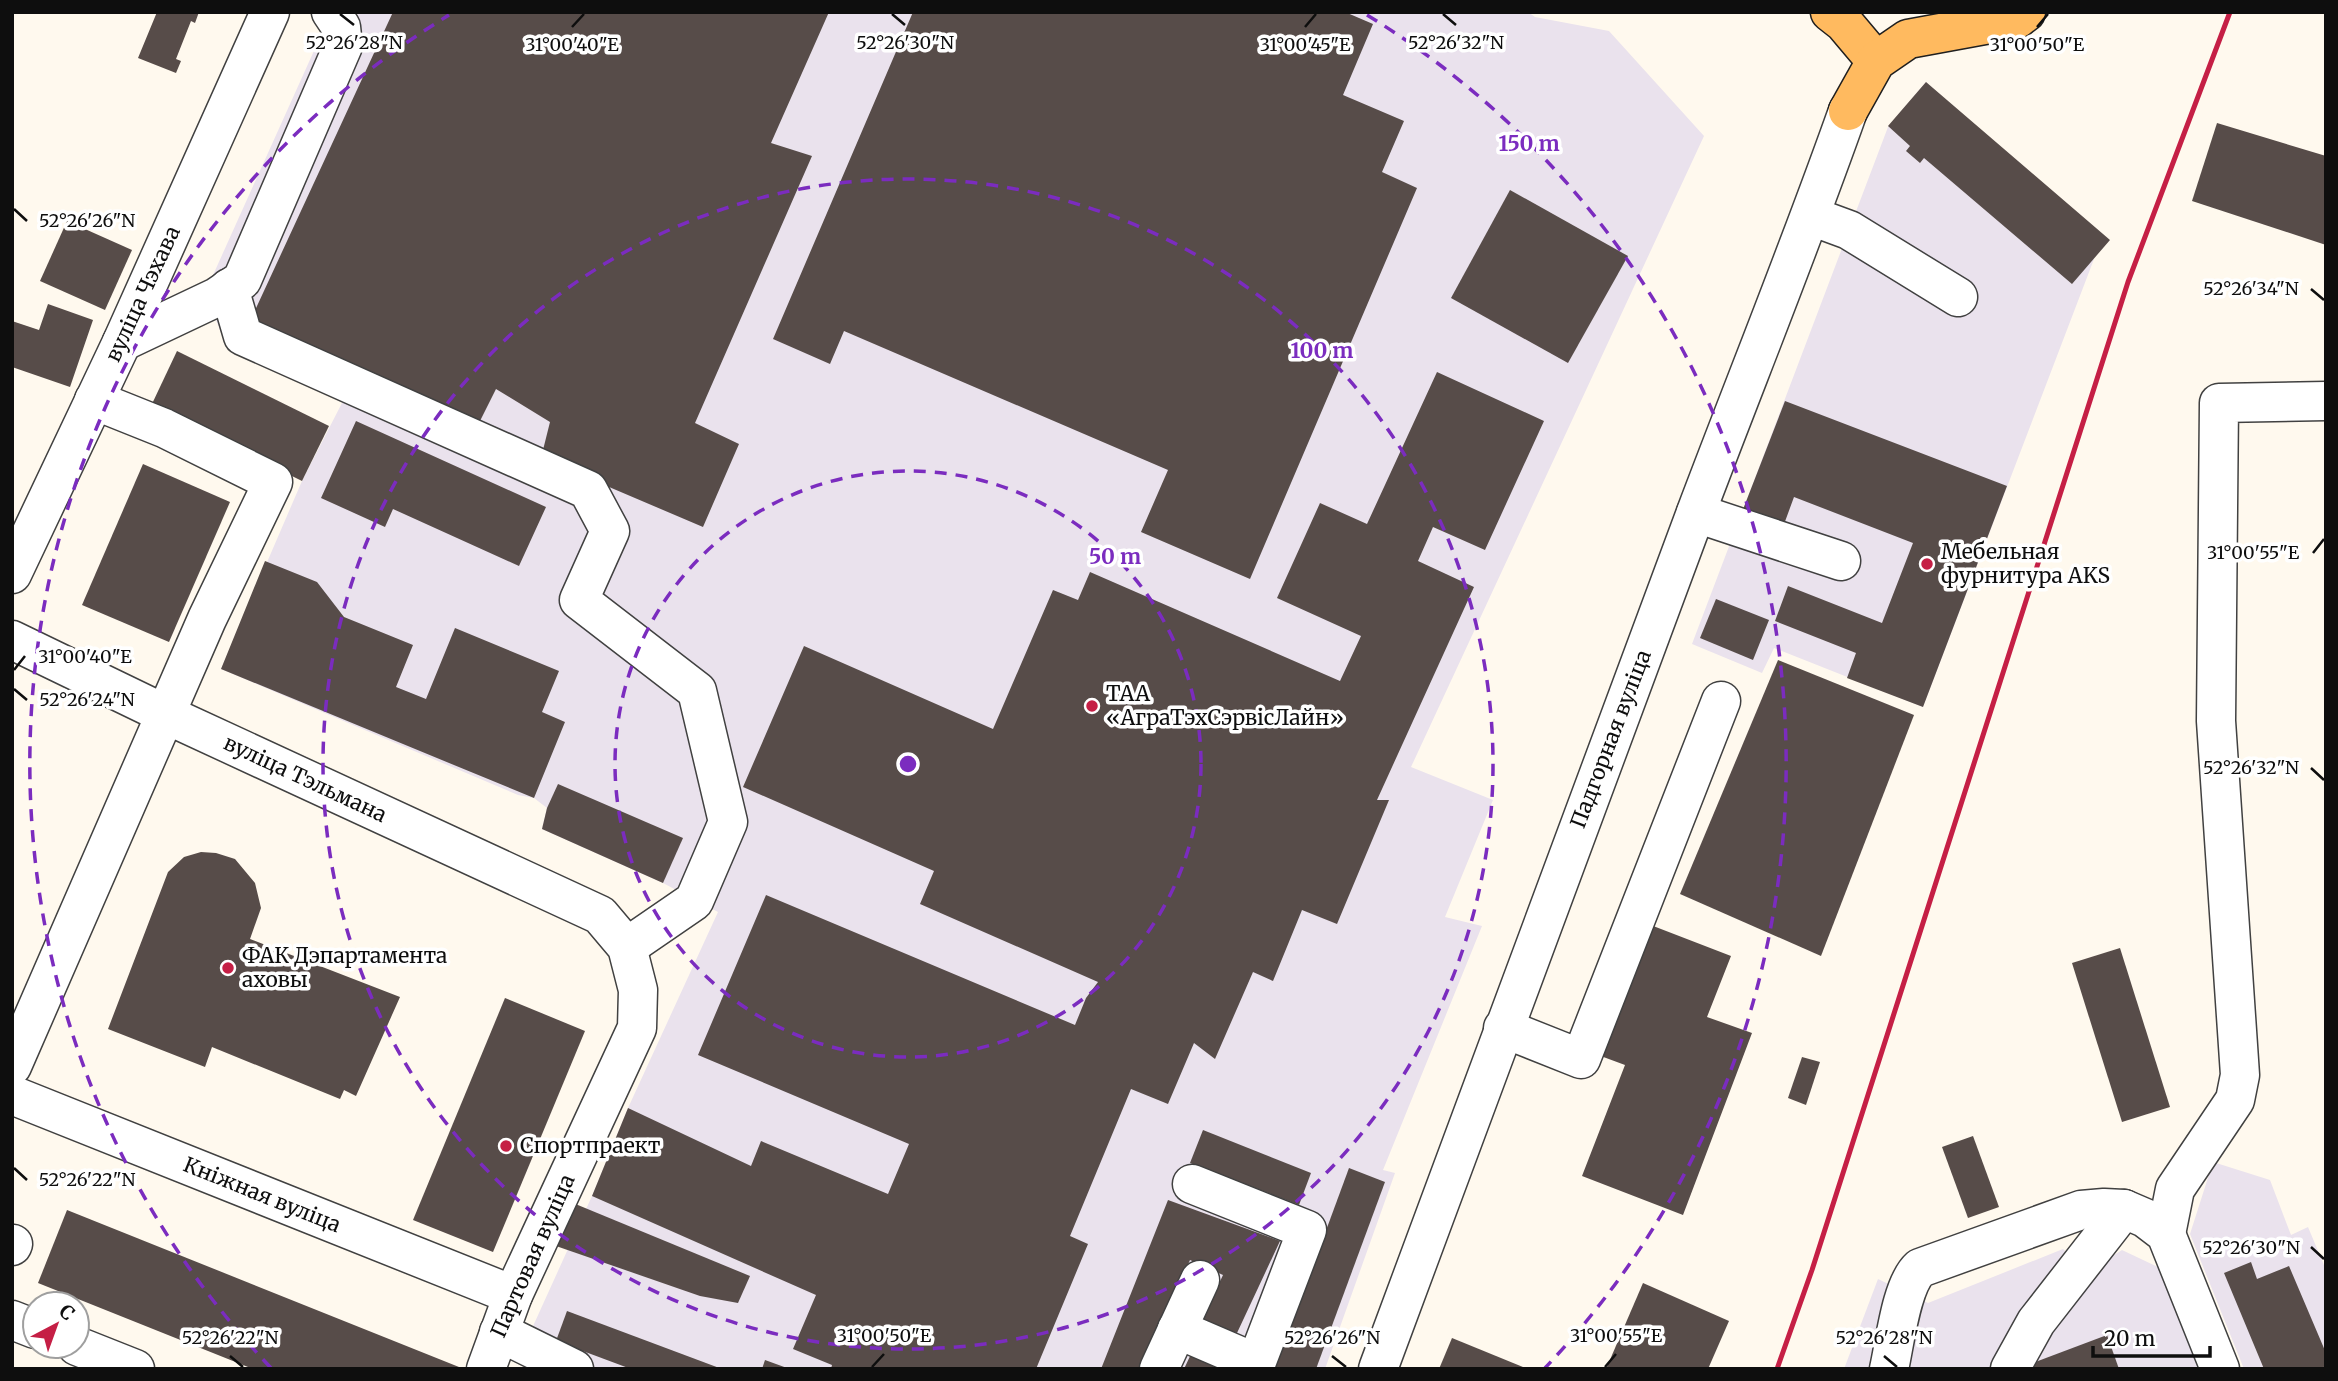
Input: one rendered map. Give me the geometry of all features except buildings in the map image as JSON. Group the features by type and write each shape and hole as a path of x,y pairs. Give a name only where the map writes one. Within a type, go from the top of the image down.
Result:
{"main road":[{"path":"1830,12 1844,23 1876,61"},
{"path":"1848,111 1876,61 1908,39 2017,19 2026,12"}],"street":[{"name":"вуліца Чэхава","path":"12,573 77,440 270,12"},
{"path":"122,342 217,297 242,280 342,46 341,27 331,12"},
{"name":"Падгорная вуліца","path":"1378,1369 1503,1028 1696,513 1811,216 1848,111"},
{"path":"1811,216 1849,230 1958,297"},
{"path":"229,288 243,336 588,490 610,531 579,600 697,691 727,822 694,901 626,947"},
{"path":"12,1066 207,619 274,482 164,428 94,400"},
{"path":"2166,1234 2175,1189 2235,1100 2240,1075 2216,721 2219,403 2326,401"},
{"path":"1696,513 1841,561"},
{"name":"вуліца Тэльмана","path":"12,640 165,714 600,915"},
{"path":"1503,1028 1581,1059 1721,701"},
{"name":"Партовая вуліца","path":"486,1369 513,1295 637,1028 639,990 626,947 600,915"},
{"name":"Кніжная вуліца","path":"12,1095 513,1295"},
{"path":"1177,1329 1255,1366 1307,1230 1192,1184"},
{"path":"1889,1369 1907,1287 1920,1268 2081,1210 2104,1208 2124,1209 2145,1218 2166,1234 2220,1369"},
{"path":"2010,1369 2035,1322 2124,1209"},
{"path":"1159,1369 1200,1280"},
{"path":"499,1332 575,1369"},
{"path":"91,1352 135,1369"}],"shaded area":[{"path":"357,12 1528,12 1535,17 1609,31 1704,136 1411,767 1493,800 1445,917 1482,926 1383,1170 1395,1173 1325,1369 532,1369 529,1335 592,1196 628,1108 718,912 663,883 542,829 547,808 534,798 518,795 221,669 302,481 343,401 227,348 216,320 226,312 209,284 322,33 358,21"},
{"path":"1926,82 2094,259 1923,707 1774,648 1762,673 1692,644 1888,127"},
{"path":"2213,1162 2270,1180 2291,1235 2308,1227 2326,1270 2326,1369 2244,1369 2190,1234"},
{"path":"2063,1249 2089,1271 2122,1250 2160,1268 2201,1369 1844,1369 1878,1279 1928,1303"}],"railway":[{"path":"1777,1369 1812,1270 2128,282 2230,12"}],"place":[{"name":"Мебельная фурнитура AKS","path":"1927,564"},
{"name":"ТАА «АграТэхСэрвісЛайн»","path":"1092,706"},
{"name":"ФАК Дэпартамента аховы","path":"228,968"},
{"name":"Спортпраект","path":"506,1146"}]}
